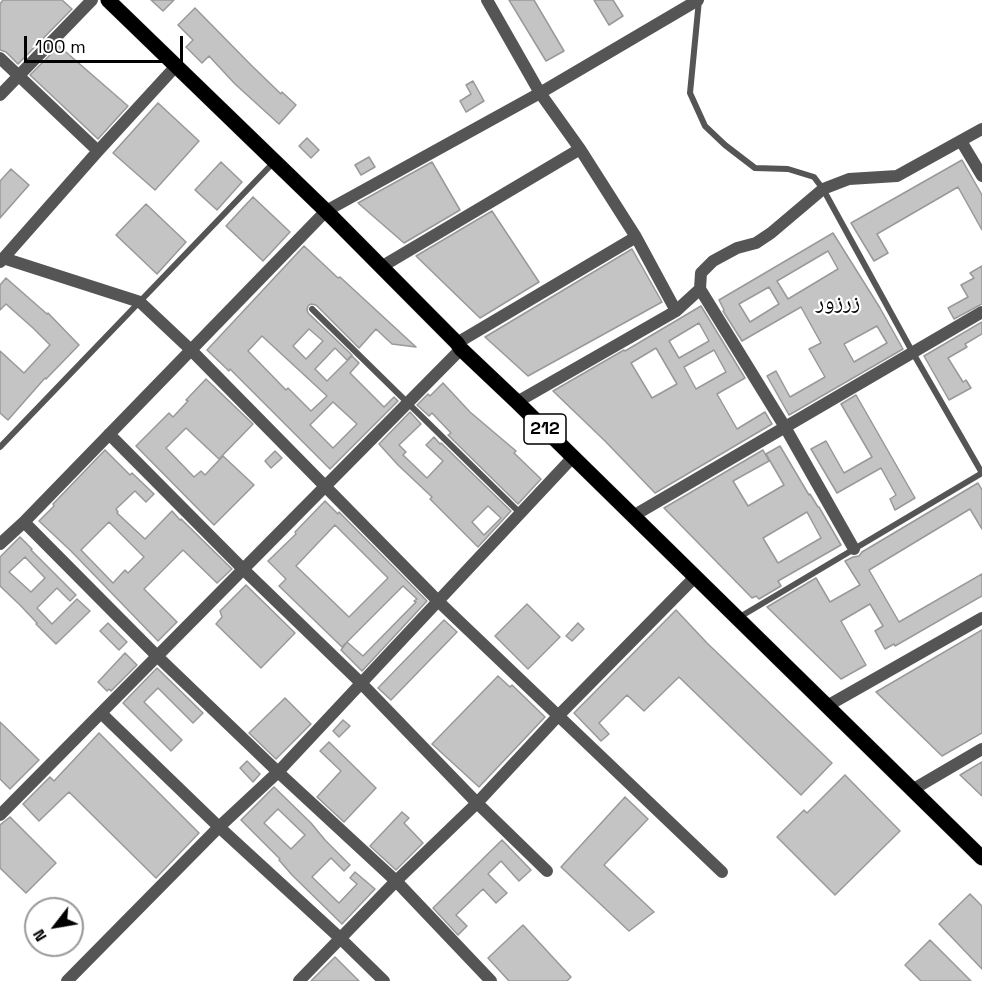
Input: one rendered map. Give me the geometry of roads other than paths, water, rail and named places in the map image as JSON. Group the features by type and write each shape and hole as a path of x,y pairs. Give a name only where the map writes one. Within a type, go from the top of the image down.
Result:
{"main road":[{"name":"212","path":"108,0 326,211 459,346 982,858"}],"street":[{"path":"0,95 92,0"},
{"path":"487,0 540,93 580,149 636,237 676,311"},
{"path":"0,544 326,211 540,93 699,0"},
{"path":"0,58 98,151"},
{"path":"176,66 2,260 140,302 438,601 722,872"},
{"path":"854,549 785,428 700,289 701,273 714,261 737,248 756,243 771,233 822,189 849,179 897,176 982,129"},
{"path":"962,141 982,176"},
{"path":"381,267 580,149"},
{"path":"0,815 408,402 459,346 636,237"},
{"path":"517,402 676,311 700,289"},
{"path":"633,516 982,312"},
{"path":"109,434 547,871"},
{"path":"67,981 219,827 278,772 573,457"},
{"path":"24,522 157,656 396,881 491,981"},
{"path":"299,981 396,881 477,803 558,716 695,577"},
{"path":"827,706 982,618"},
{"path":"101,713 384,981"},
{"path":"912,790 982,749"}],"lane":[{"path":"699,0 690,93 705,126 755,168 788,170 814,177 982,473 737,619"},
{"path":"0,447 274,162"},
{"path":"312,309 520,513"}],"district":[{"name":"زرزور","path":"838,303"}]}
